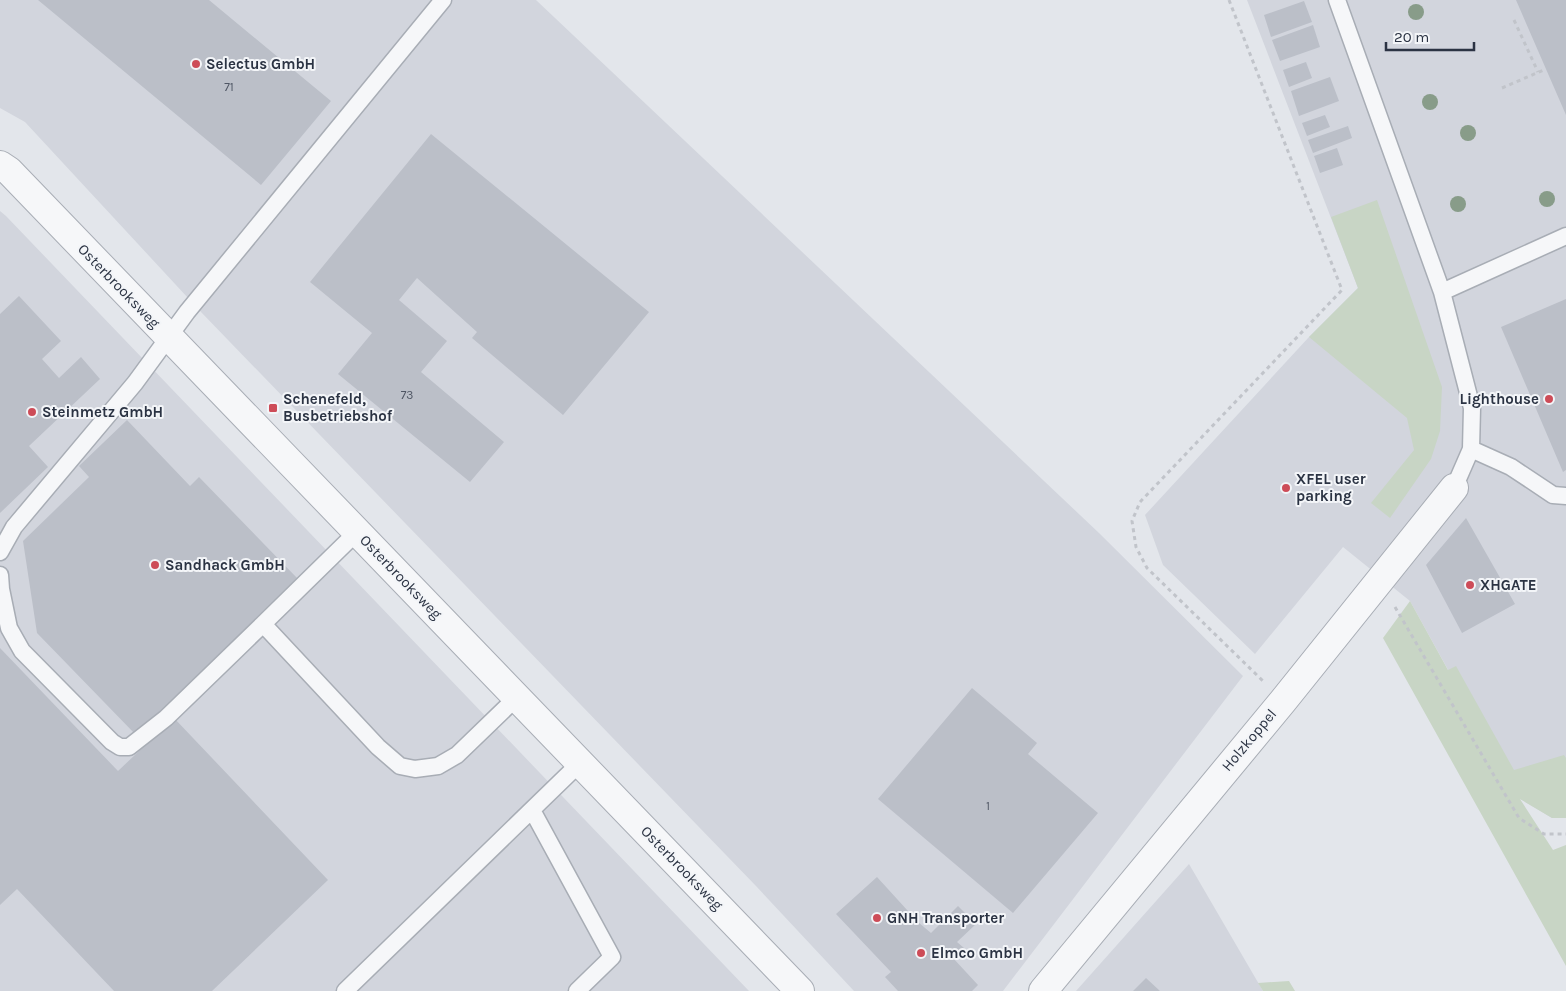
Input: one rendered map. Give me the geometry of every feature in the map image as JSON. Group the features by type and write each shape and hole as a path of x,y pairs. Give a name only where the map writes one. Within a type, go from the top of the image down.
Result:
{"street":[{"name":"Osterbrooksweg","path":"0,164 9,171 800,991"},
{"name":"Holzkoppel","path":"1043,991 1283,701 1454,488"}],"lane":[{"path":"0,552 14,526 136,383 168,336 443,0"},
{"path":"1336,0 1442,292 1472,408 1471,449 1454,488"},
{"path":"1442,292 1566,236"},
{"path":"1471,449 1510,467 1553,495 1566,496"},
{"path":"0,575 9,628 22,651 112,742 120,747 128,747 166,718 357,532"},
{"path":"263,624 378,747 400,766 415,769 438,766 457,755 517,697"},
{"path":"345,991 580,763"},
{"path":"532,810 612,957 577,991"}],"path":[{"path":"1229,0 1342,290 1140,502 1132,521 1136,547 1147,568 1283,701"},
{"path":"1514,20 1538,72"},
{"path":"1502,88 1546,69"},
{"path":"1374,589 1397,608 1519,818 1544,834 1566,834"}],"shaded area":[{"path":"0,0 536,0 1099,533 1243,676 1003,991 854,991 756,886 201,312 25,122 0,108"},
{"path":"1247,0 1566,0 1566,818 1552,818 1519,798 1410,601 1343,547 1255,654 1163,565 1145,515 1309,337 1358,288"},
{"path":"0,211 6,216 749,991 0,991"},
{"path":"1189,864 1263,991 1076,991"}],"green space":[{"path":"1377,200 1442,387 1440,431 1431,459 1390,518 1371,503 1414,450 1407,418 1309,337 1358,288 1331,217"},
{"path":"1410,601 1448,670 1456,666 1514,770 1564,755 1566,758 1566,818 1552,818 1520,799 1553,850 1566,845 1566,966 1383,638"},
{"path":"1289,981 1295,991 1263,991 1258,983"}],"building":[{"path":"38,0 209,0 331,101 261,185"},
{"path":"1516,0 1566,0 1566,115"},
{"path":"1304,1 1312,22 1271,37 1264,15"},
{"path":"1313,25 1320,47 1280,61 1272,40"},
{"path":"1306,62 1312,78 1289,87 1283,70"},
{"path":"1330,77 1339,101 1299,116 1291,91"},
{"path":"1325,115 1330,127 1307,136 1302,123"},
{"path":"1348,126 1352,138 1313,153 1308,140"},
{"path":"431,134 649,312 563,415 472,338 477,332 417,278 399,300 447,341 421,372 504,442 470,482 338,374 372,333 310,282"},
{"path":"1337,148 1343,165 1320,173 1314,156"},
{"name":"Steinmetz GmbH","path":"19,296 61,341 42,359 59,378 81,357 100,379 29,446 48,467 0,513 0,314"},
{"name":"Lighthouse","path":"1566,299 1566,470 1563,472 1501,327"},
{"name":"Sandhack GmbH","path":"127,420 190,486 199,477 297,578 136,735 37,633 23,541 89,477 79,466"},
{"name":"XHGATE","path":"1466,518 1515,604 1462,633 1426,565"},
{"path":"0,648 118,771 174,718 328,880 212,991 114,991 17,889 0,905"},
{"path":"972,688 1037,743 1028,754 1098,813 1013,913 878,799"},
{"name":"Elmco GmbH","path":"877,877 918,922 931,933 958,906 976,924 957,942 964,948 953,958 978,985 972,991 898,991 885,977 891,972 836,914"},
{"path":"1146,978 1160,991 1133,991"}],"place":[{"name":"Selectus GmbH","path":"196,64"},
{"name":"Lighthouse","path":"1549,399"},
{"name":"Schenefeld, Busbetriebshof","path":"273,408"},
{"name":"Steinmetz GmbH","path":"32,412"},
{"name":"XFEL user parking","path":"1286,488"},
{"name":"Sandhack GmbH","path":"155,565"},
{"name":"XHGATE","path":"1470,585"},
{"name":"GNH Transporter","path":"877,918"},
{"name":"Elmco GmbH","path":"921,953"}]}
